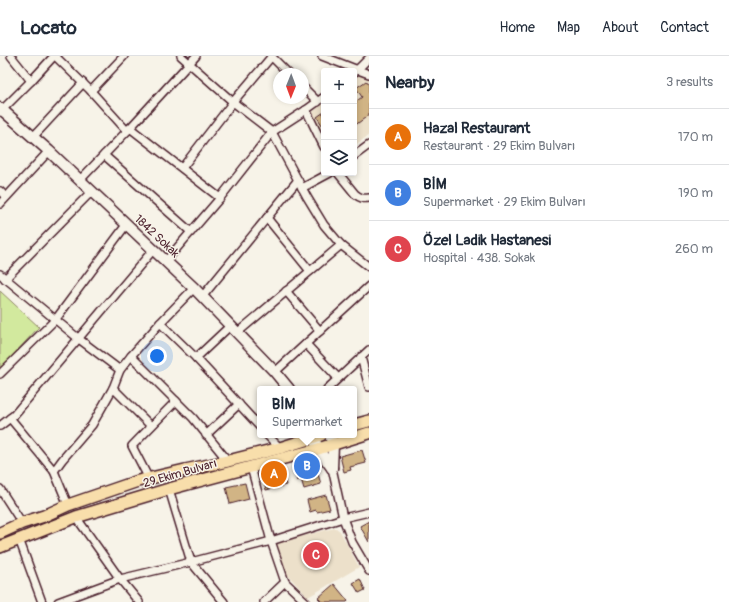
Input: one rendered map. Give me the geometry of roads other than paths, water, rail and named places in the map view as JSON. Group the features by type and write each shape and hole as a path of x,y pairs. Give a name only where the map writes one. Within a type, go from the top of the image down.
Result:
{"main road":[{"path":"357,424 369,421"},
{"name":"29 Ekim Bulvarı","path":"357,435 369,433"},
{"name":"29 Ekim Bulvarı","path":"0,533 68,505 138,482 280,448 310,438"},
{"name":"29 Ekim Bulvarı","path":"0,547 76,517 169,489 318,449 331,440 342,438"}],"street":[{"path":"11,56 31,81"},
{"path":"1,110 54,56 129,129 220,198"},
{"path":"91,91 124,56"},
{"path":"181,56 233,102 272,132 324,225 341,245 369,267"},
{"path":"80,180 196,56"},
{"path":"182,168 233,102 272,56 284,68"},
{"path":"322,56 348,68"},
{"path":"357,71 369,58"},
{"path":"357,72 369,74"},
{"path":"34,137 83,83"},
{"path":"309,93 318,102"},
{"path":"165,262 220,198 272,132 321,99"},
{"name":"1842 Sokak","path":"1,110 34,137 194,288 276,372 287,386"},
{"path":"306,110 321,141"},
{"path":"357,154 369,145"},
{"path":"0,204 49,151"},
{"path":"104,155 191,232"},
{"path":"302,188 324,176"},
{"path":"340,176 355,194 364,199 369,198"},
{"path":"202,297 298,180"},
{"path":"0,191 6,197"},
{"path":"92,192 3,277 79,339 120,370"},
{"path":"266,218 310,271"},
{"path":"0,374 56,319 126,225"},
{"path":"196,358 233,329 286,292 341,245"},
{"path":"0,425 14,415 154,250"},
{"path":"276,372 369,286"},
{"path":"54,471 92,424 113,388 120,370 160,323 194,288"},
{"path":"286,292 320,332"},
{"path":"160,323 196,358 257,424"},
{"path":"306,344 338,378"},
{"path":"330,386 369,350"},
{"path":"131,356 193,418 228,461"},
{"path":"361,357 369,387"},
{"path":"113,388 151,426"},
{"path":"149,479 132,446 176,401"},
{"path":"206,435 239,404"},
{"path":"10,418 54,471 68,505"},
{"path":"270,438 280,448"},
{"path":"316,438 318,449 332,468"},
{"path":"331,440 332,468 343,518 352,542 369,571"},
{"path":"251,467 271,541 285,582 306,602"},
{"path":"0,489 22,523"},
{"path":"169,489 191,562 224,602"},
{"path":"58,602 120,579 271,541 343,518 369,512"},
{"path":"76,517 138,602"},
{"path":"19,539 42,602"},
{"path":"264,602 285,582"}],"place":[{"name":"BİM","path":"307,466"},
{"name":"Hazal Restaurant","path":"274,474"},
{"name":"Özel Ladik Hastanesi","path":"316,555"}]}
